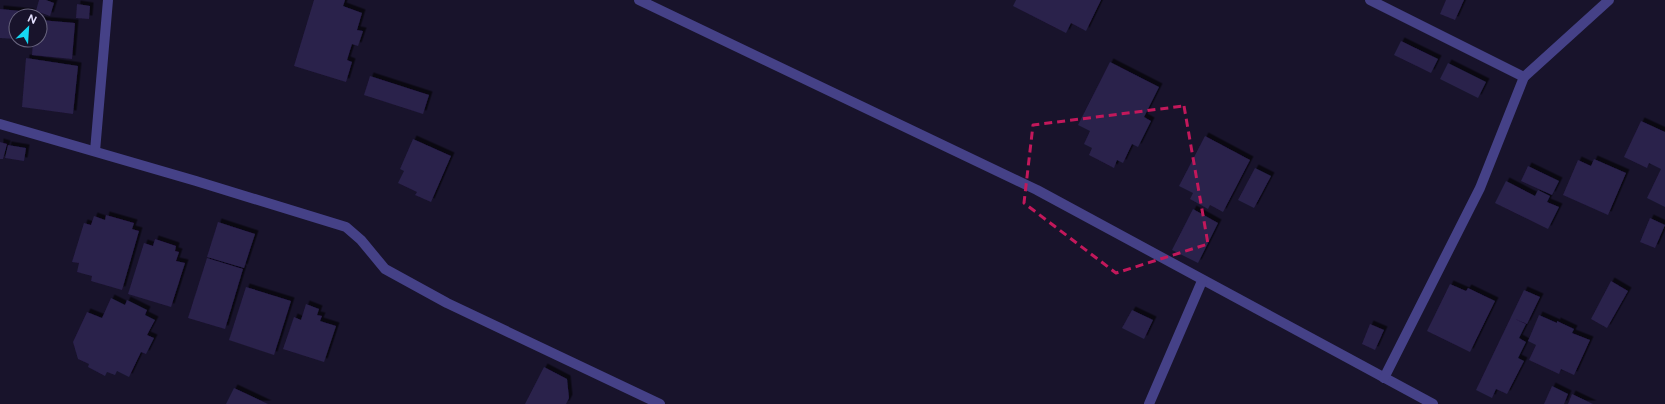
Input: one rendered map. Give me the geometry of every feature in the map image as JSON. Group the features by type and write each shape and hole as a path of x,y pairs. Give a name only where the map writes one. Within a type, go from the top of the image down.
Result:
{"street":[{"path":"95,151 108,0"},
{"path":"639,0 653,3 1037,190 1433,404"},
{"path":"1370,0 1524,77"},
{"path":"1384,378 1480,188 1524,77 1609,0"},
{"path":"0,124 95,151 346,227 361,240 386,269 448,303 660,404"},
{"path":"1149,404 1202,280"}],"highlighted area":[{"path":"1184,106 1208,244 1116,273 1024,203 1033,125"}],"building":[{"path":"39,0 46,0 54,3 50,16 48,15 48,8 37,8"},
{"path":"314,0 345,0 343,6 362,13 357,30 363,31 358,46 352,44 347,60 352,62 346,82 294,66"},
{"path":"1016,0 1101,0 1086,31 1071,23 1066,33 1013,6"},
{"path":"1446,0 1464,0 1455,20 1440,14"},
{"path":"77,4 90,6 89,19 76,18"},
{"path":"0,9 8,10 8,38 0,38"},
{"path":"48,21 75,23 72,59 32,55 32,48 48,48"},
{"path":"1401,41 1438,59 1431,73 1394,55"},
{"path":"26,58 78,66 73,114 22,107"},
{"path":"1110,62 1159,87 1144,117 1151,121 1138,147 1132,144 1123,163 1117,160 1114,168 1089,155 1092,148 1084,144 1090,131 1078,125"},
{"path":"1448,63 1486,82 1478,98 1440,79"},
{"path":"370,76 429,95 423,114 364,95"},
{"path":"1641,121 1665,132 1665,207 1647,198 1661,169 1649,163 1647,168 1624,157"},
{"path":"1205,136 1250,160 1223,212 1210,205 1208,209 1190,199 1193,193 1179,186"},
{"path":"413,139 451,156 431,202 415,195 417,192 398,183 404,171 400,169"},
{"path":"0,142 7,144 3,159 0,159"},
{"path":"8,145 26,148 24,161 5,158"},
{"path":"1594,159 1626,173 1608,215 1563,195 1578,160 1591,166"},
{"path":"1528,166 1559,181 1552,195 1521,181"},
{"path":"1255,168 1271,176 1254,208 1238,200"},
{"path":"1506,181 1535,196 1538,190 1550,196 1547,202 1559,207 1548,229 1495,203"},
{"path":"1193,209 1218,223 1198,263 1172,250"},
{"path":"106,215 134,223 132,229 139,231 122,290 91,281 92,276 77,272 79,263 72,262 84,223 91,225 94,216 105,220"},
{"path":"1650,218 1665,225 1655,248 1640,242"},
{"path":"218,222 255,234 244,268 207,257"},
{"path":"155,239 176,246 175,251 179,252 176,261 185,263 171,307 128,294 144,243 153,246"},
{"path":"207,258 243,269 225,329 188,318"},
{"path":"1611,281 1628,291 1607,328 1591,319"},
{"path":"1450,284 1466,291 1468,288 1495,301 1470,352 1427,331"},
{"path":"246,287 291,301 274,355 229,340"},
{"path":"1524,290 1540,297 1527,324 1515,319 1526,324 1519,338 1526,342 1518,358 1524,361 1507,394 1496,389 1492,398 1476,390"},
{"path":"111,298 125,305 127,300 147,310 145,315 155,320 147,335 154,338 146,354 141,352 129,377 117,371 115,375 107,372 105,376 88,367 89,364 78,359 73,342 87,312 102,318"},
{"path":"306,304 319,309 317,315 322,316 320,321 336,326 324,362 283,349 294,317 301,320"},
{"path":"1132,310 1153,320 1144,339 1122,328"},
{"path":"1539,315 1574,329 1572,333 1590,340 1574,375 1561,369 1559,374 1529,360 1536,345 1528,341"},
{"path":"1370,324 1384,330 1375,350 1362,344"},
{"path":"544,367 567,379 569,398 566,404 525,404"},
{"path":"1552,386 1568,394 1564,404 1544,404"},
{"path":"234,388 268,404 226,404"},
{"path":"1572,394 1593,404 1568,404"}]}
